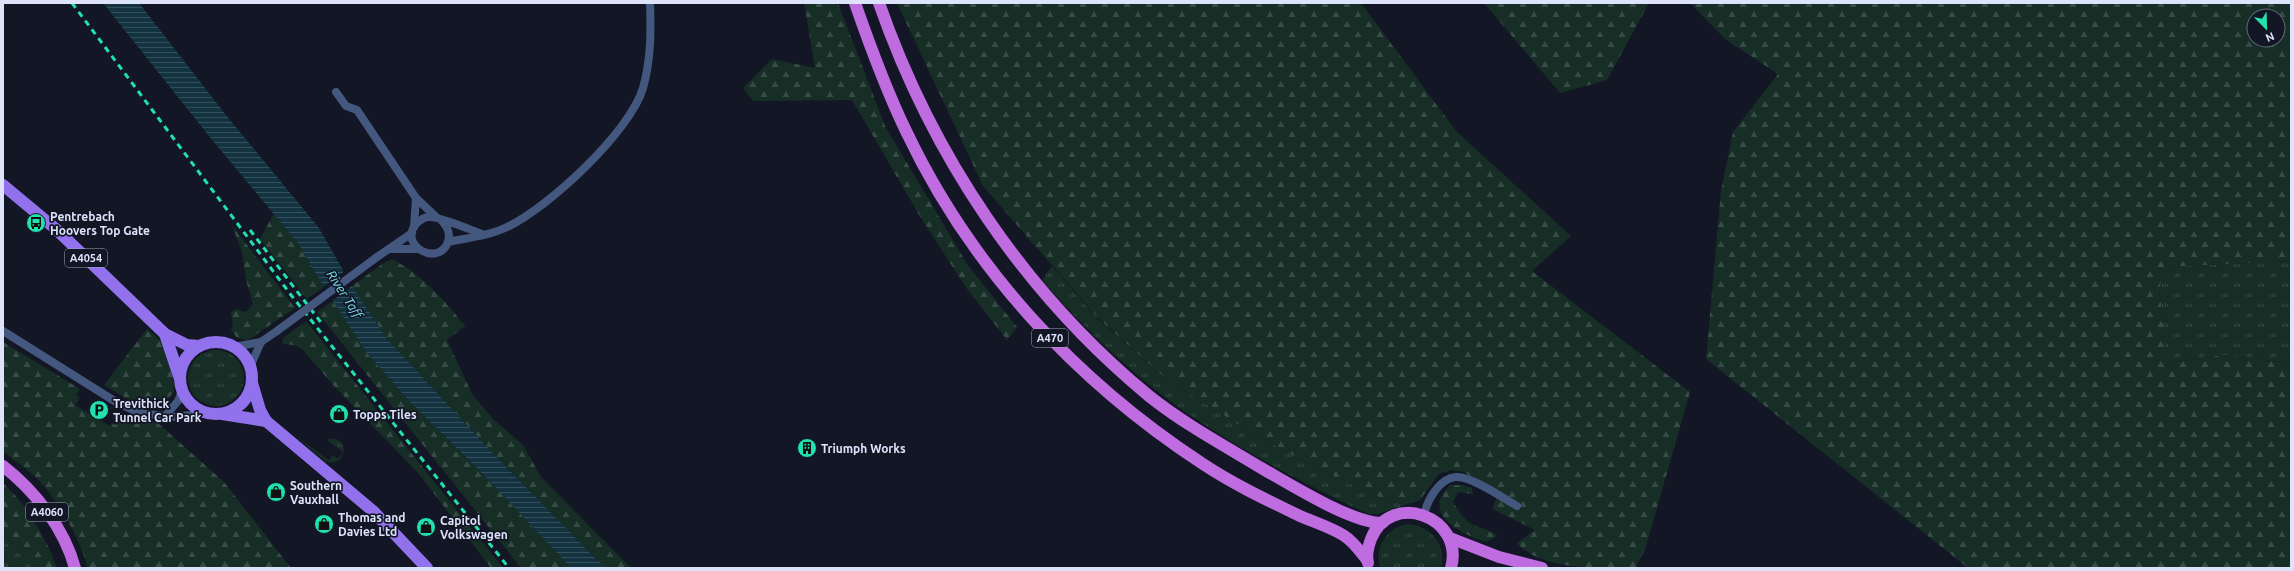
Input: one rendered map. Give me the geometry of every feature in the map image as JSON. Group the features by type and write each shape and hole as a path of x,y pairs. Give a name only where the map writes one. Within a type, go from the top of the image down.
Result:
{"highway":[{"name":"A470","path":"855,3 906,131 950,211 980,256 1044,333 1111,397 1189,454 1231,481 1344,535 1368,564"},
{"name":"A470","path":"879,3 908,77 954,164 979,207 1020,265 1080,333 1150,397 1214,440 1281,479 1357,519 1382,523"},
{"name":"A4060","path":"3,466 39,501 53,519 64,538 75,568"},
{"path":"1368,564 1371,540 1382,523 1401,514 1424,515 1433,519 1450,538 1453,554 1451,568"},
{"path":"1450,538 1499,557 1542,568"}],"main road":[{"name":"A4054","path":"3,185 57,230 165,334 187,345 198,346"},
{"name":"A4054","path":"165,334 180,379"},
{"path":"266,421 214,413 198,409 189,402 182,391 180,379 184,362 194,348 218,342 234,347 241,352 250,367 252,384 260,410 266,421 362,502 400,538 427,568"},
{"path":"214,413 231,411 246,397 252,384"}],"street":[{"path":"416,198 412,239 418,249 422,252 433,254 439,252 448,242 511,225 529,215 552,198 604,146 628,116 643,89 651,31 650,3"},
{"path":"336,92 346,106 357,110 416,198 448,230 448,242"},
{"path":"234,347 261,342 413,230 423,218 438,219 482,234"},
{"path":"388,249 418,249"},
{"path":"3,332 116,402 139,413 173,417 214,413"},
{"path":"250,367 261,342"},
{"path":"166,415 178,401 182,391"},
{"path":"1424,515 1428,504 1439,486 1448,479 1457,477 1472,482 1517,506"}],"green space":[{"path":"804,3 838,3 885,126 967,264 1017,327 1007,340 967,289 921,218 852,100 753,101 743,88 772,59 815,68"},
{"path":"897,3 1361,3 1456,131 1571,236 1532,271 1690,392 1645,550 1635,568 1572,566 1541,559 1528,552 1517,543 1535,530 1492,509 1499,492 1463,472 1451,470 1439,474 1420,500 1405,505 1384,499 1312,466 1244,428 1165,378 1098,318 983,186"},
{"path":"1484,3 1649,3 1607,80 1560,93"},
{"path":"1690,3 2291,3 2291,261 2165,267 2159,290 2165,330 2165,363 2224,355 2291,363 2291,568 1968,568 1706,359 1721,191 1733,132 1778,74 1725,39"},
{"path":"274,213 298,243 324,287 307,299 260,239"},
{"path":"232,225 295,308 248,340 237,338 231,330 233,324 231,312 236,309 246,312 253,304 246,280 242,252"},
{"path":"392,259 403,265 423,280 465,326 447,340 472,394 493,419 523,445 541,477 631,568 605,568 502,463 387,339 352,286 382,264"},
{"path":"2291,261 2291,363 2224,355 2164,363 2165,330 2159,290 2164,267"},
{"path":"1052,266 1098,319 1165,378 1244,428 1312,466 1384,499 1405,505 1378,514 1368,514 1277,468 1232,442 1190,415 1170,401 1131,369 1094,335 1059,299 1042,280"},
{"path":"334,300 367,353 409,401 485,476 571,568 521,568 317,312"},
{"path":"306,321 503,568 491,568 419,474 334,386 302,349 293,345 282,344 283,338"},
{"path":"147,329 163,343 174,381 174,392 166,401 148,407 136,404 104,385"},
{"path":"3,342 80,389 76,395 80,398 75,405 110,426 112,423 116,425 122,416 158,423 224,482 291,568 88,568 75,535 64,514 50,494 34,476 3,451"},
{"path":"211,350 221,350 236,358 242,367 244,378 242,389 236,398 221,406 211,406 200,401 193,394 188,383 188,373 193,362 200,355"},
{"path":"292,433 329,460 333,455 338,459 343,452 327,440 334,439 339,441 343,445 344,450 343,455 340,460 326,462"},
{"path":"3,483 19,500 35,522 48,546 57,568 32,568 17,547 3,536"},
{"path":"1450,485 1463,485 1472,488 1473,494 1458,492 1453,502 1467,521 1498,536 1486,542 1466,534 1447,521 1442,514 1439,505 1442,495"},
{"path":"1409,524 1425,529 1436,538 1442,552 1441,568 1380,568 1379,552 1384,539 1394,529"},
{"path":"3,536 17,547 32,568 3,568"}],"water":[{"name":"River Taff","path":"103,3 139,3 226,115 319,228 352,286 387,339 502,463 605,568 571,568 485,476 409,401 367,353 324,287 298,243 213,141"}],"pier":[{"path":"346,270 353,285 332,301 322,288"}],"railway":[{"path":"72,3 291,295 509,568"},
{"path":"250,230 323,325"}],"place":[{"name":"Pentrebach Hoovers Top Gate","path":"36,223"},
{"name":"Trevithick Tunnel Car Park","path":"99,410"},
{"name":"Topps Tiles","path":"339,414"},
{"name":"Triumph Works","path":"807,448"},
{"name":"Southern Vauxhall","path":"276,492"},
{"name":"Thomas and Davies Ltd","path":"324,524"},
{"name":"Capitol Volkswagen","path":"426,527"}]}
